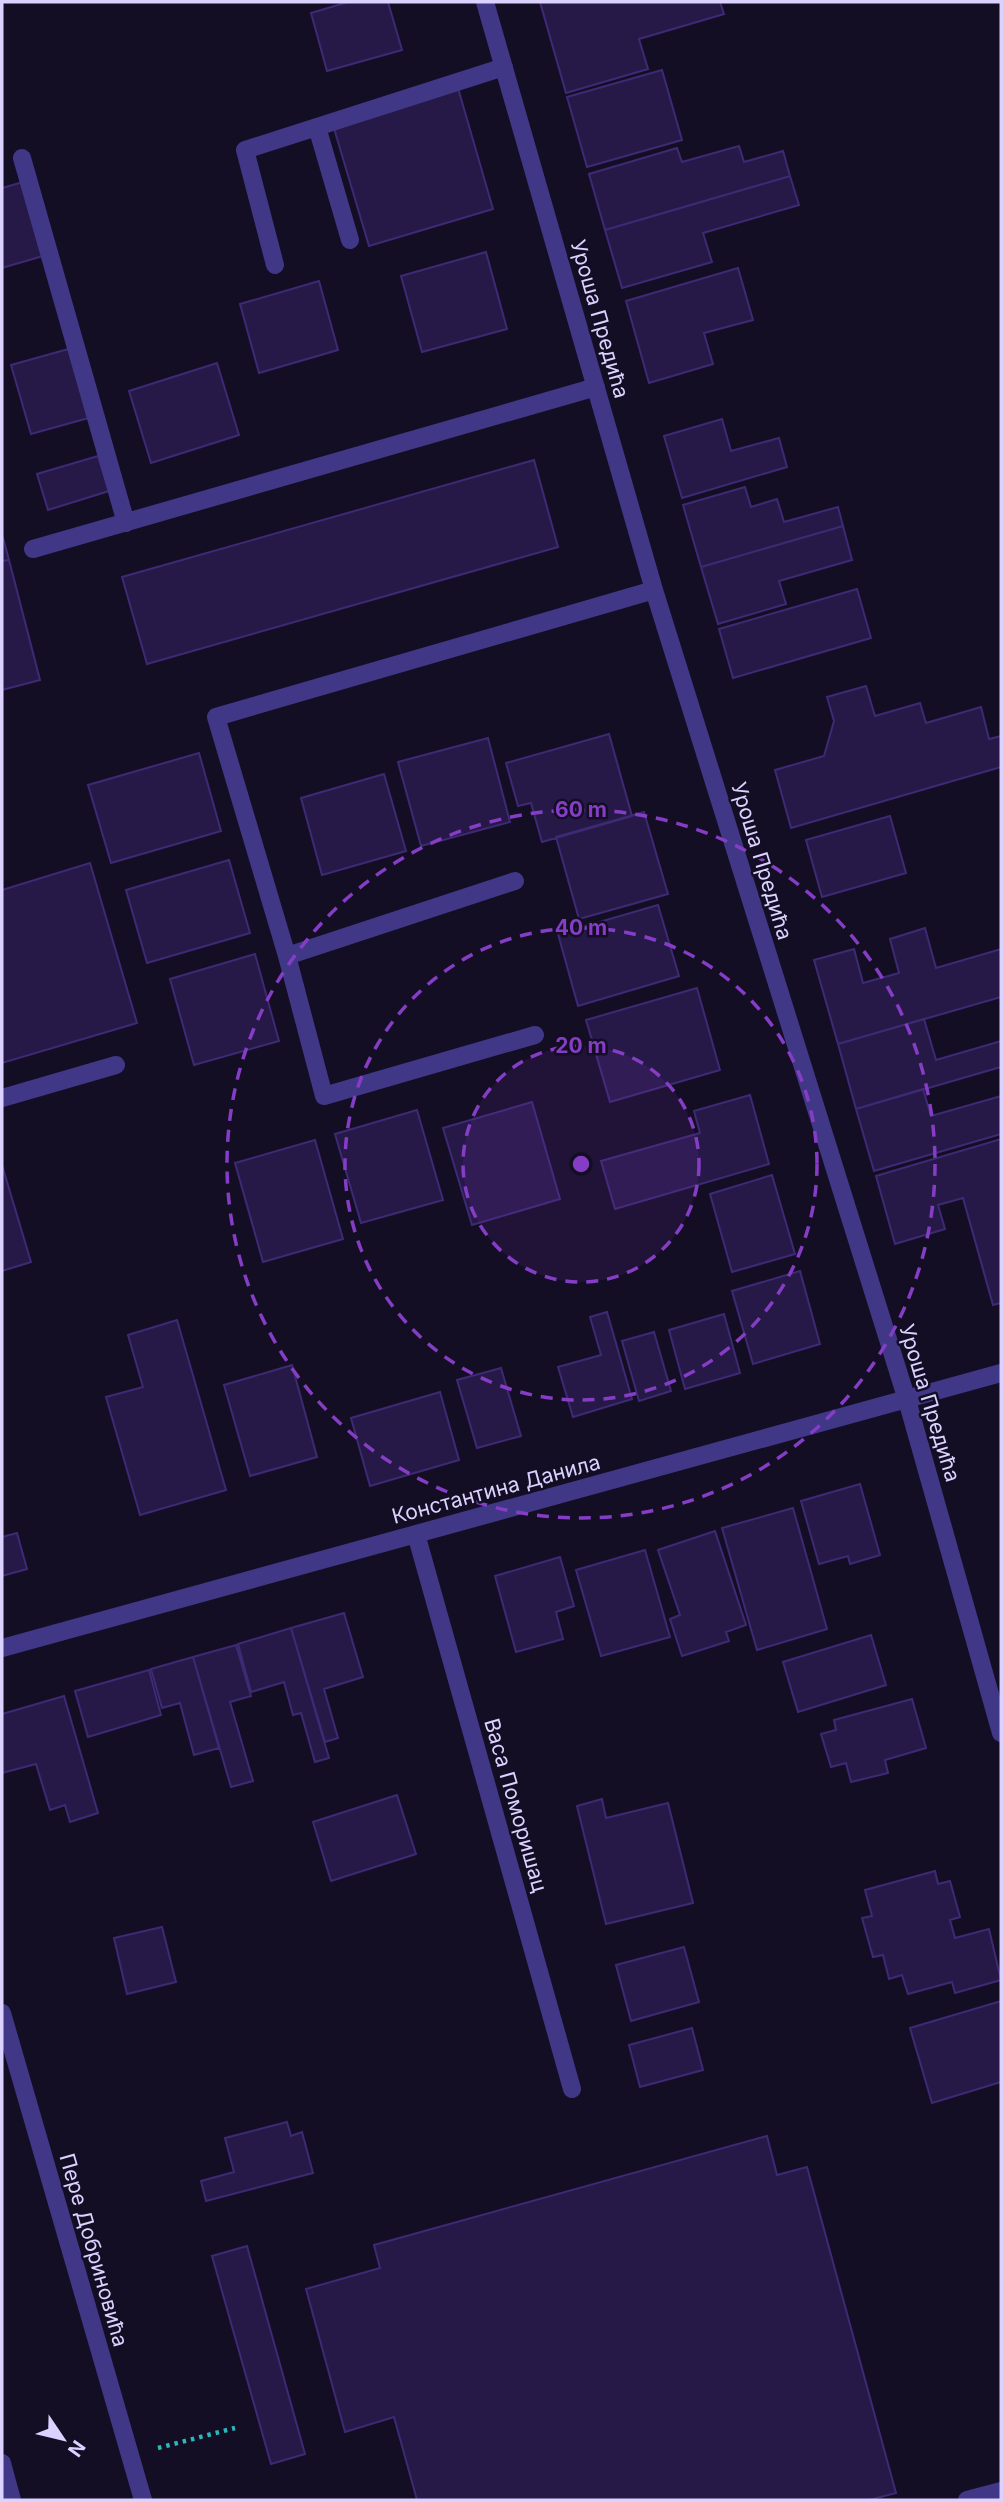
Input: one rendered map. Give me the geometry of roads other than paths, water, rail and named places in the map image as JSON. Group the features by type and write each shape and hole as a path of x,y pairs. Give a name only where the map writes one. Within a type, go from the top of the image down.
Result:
{"street":[{"name":"Уроша Предића","path":"485,2 654,590 907,1400 1001,1733"},
{"path":"275,265 245,150 504,67"},
{"path":"317,127 350,240"},
{"path":"22,158 126,523"},
{"path":"33,549 596,387"},
{"path":"535,1035 324,1096 287,956 216,717 654,590"},
{"path":"287,956 515,881"},
{"path":"2,1098 116,1065"},
{"name":"Константина Данила","path":"2,1648 1001,1373"},
{"name":"Васа Поморишац","path":"416,1534 572,2089"},
{"name":"Пере Добриновића","path":"2,2013 142,2500"},
{"path":"2,2463 12,2500"},
{"path":"967,2500 1001,2491"}]}
